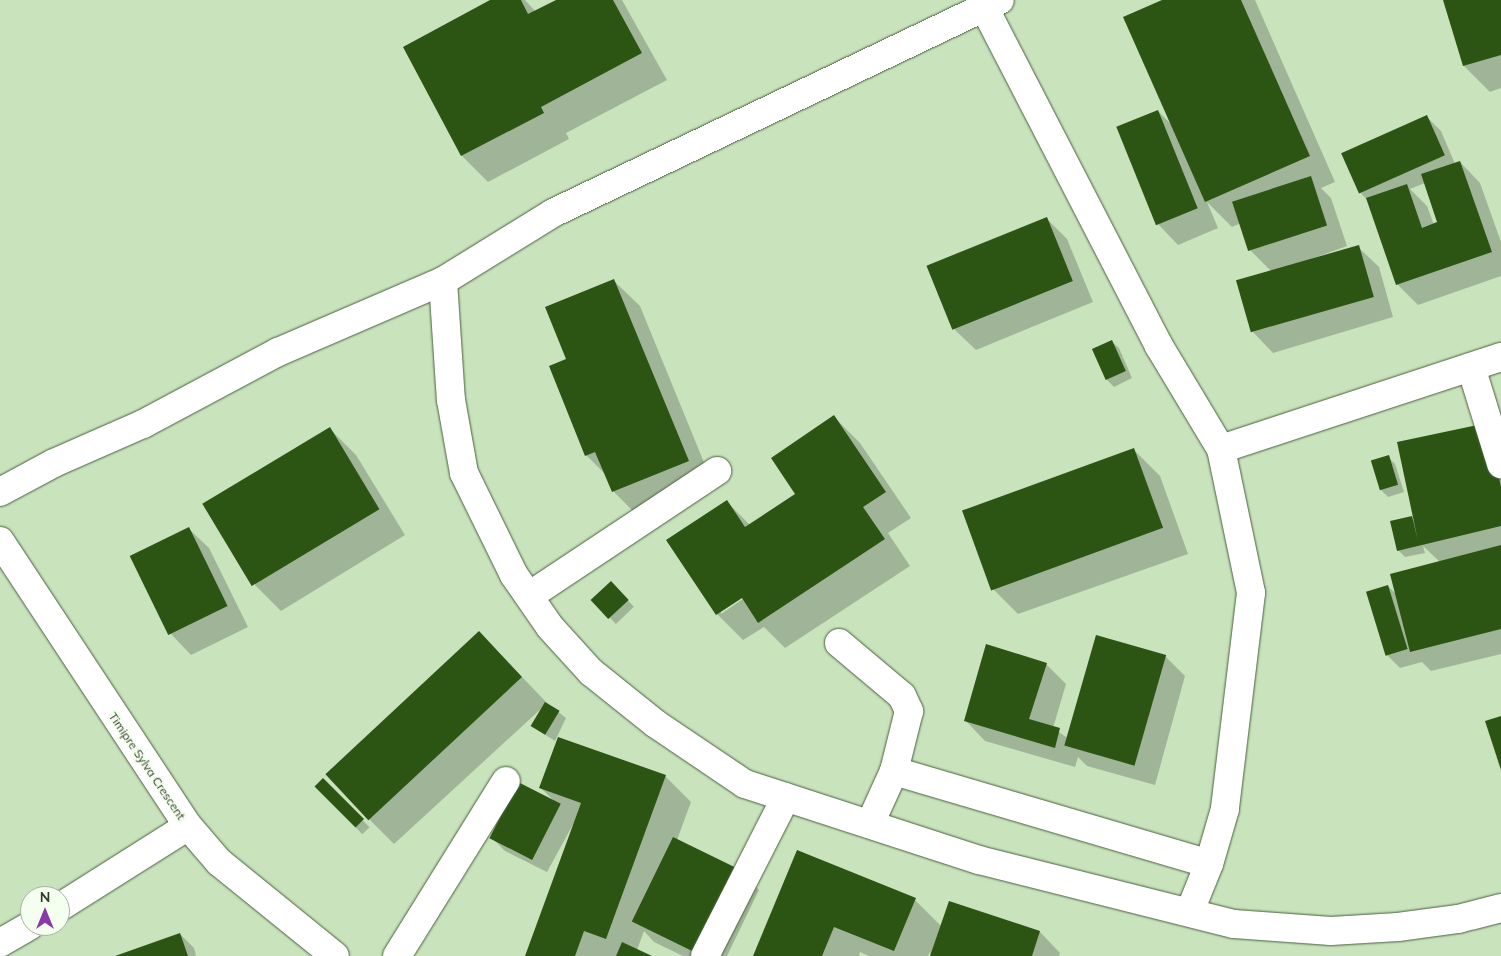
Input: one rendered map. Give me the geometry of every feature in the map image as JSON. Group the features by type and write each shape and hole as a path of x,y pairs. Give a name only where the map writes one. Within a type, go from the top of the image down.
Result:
{"street":[{"path":"0,492 54,463 143,424 278,352 443,281 553,213 992,4 1159,346 1221,449 1251,593 1225,809 1209,864 1190,911"},
{"path":"443,281 451,400 464,473 514,575 550,626 591,672 656,724 745,784 979,860 1190,911 1234,924 1331,931 1416,925 1501,908"},
{"path":"1221,449 1501,358"},
{"path":"1471,367 1501,464"},
{"path":"529,596 717,471"},
{"name":"Timipre Sylva Crescent","path":"0,541 188,826 219,862 335,956"},
{"path":"839,643 902,696 908,711 894,772 870,824"},
{"path":"894,772 1209,864"},
{"path":"397,956 506,781"},
{"path":"705,956 786,797"},
{"path":"70,901 188,826"},
{"path":"0,943 20,932"}],"building":[{"path":"490,0 521,0 528,14 556,0 613,0 642,53 541,107 544,113 461,156 403,47"},
{"path":"1162,0 1241,0 1310,156 1205,202 1123,17"},
{"path":"1443,0 1501,0 1501,55 1463,66"},
{"path":"1158,110 1198,208 1156,225 1116,127"},
{"path":"1427,115 1445,155 1359,193 1341,153"},
{"path":"1460,161 1492,252 1396,285 1366,198 1407,184 1422,228 1437,222 1421,174"},
{"path":"1311,176 1327,225 1248,251 1232,202"},
{"path":"1047,217 1073,281 952,330 926,266"},
{"path":"1359,245 1374,297 1251,332 1236,280"},
{"path":"614,279 689,461 612,492 595,452 585,456 549,366 566,359 545,307"},
{"path":"1112,340 1126,371 1106,380 1092,349"},
{"path":"834,415 886,492 863,507 885,539 758,623 742,598 716,615 666,540 727,500 745,527 795,494 771,458"},
{"path":"1487,423 1501,487 1501,526 1397,551 1390,521 1412,516 1418,541 1397,442"},
{"path":"330,427 379,509 252,586 202,504"},
{"path":"1134,448 1163,528 991,590 962,511"},
{"path":"1389,455 1398,485 1380,490 1371,461"},
{"path":"189,527 228,606 168,635 130,556"},
{"path":"1501,545 1501,629 1410,652 1390,574"},
{"path":"611,581 629,600 608,619 591,600"},
{"path":"1388,585 1408,649 1386,656 1366,592"},
{"path":"479,631 522,677 368,820 325,774"},
{"path":"1096,635 1166,655 1134,766 1064,746"},
{"path":"986,644 1047,663 1029,719 1060,728 1055,748 964,721"},
{"path":"545,702 560,711 545,735 531,726"},
{"path":"1501,716 1501,770 1485,721"},
{"path":"558,737 666,775 606,939 584,931 575,956 525,956 581,803 539,788"},
{"path":"323,778 364,819 356,827 315,786"},
{"path":"518,782 561,804 532,860 489,838"},
{"path":"673,837 740,869 698,954 632,921"},
{"path":"797,850 916,898 894,951 834,927 822,956 753,956"},
{"path":"949,901 1040,931 1032,956 930,956"},
{"path":"180,933 188,956 115,956"},
{"path":"622,942 652,956 616,956"}]}
